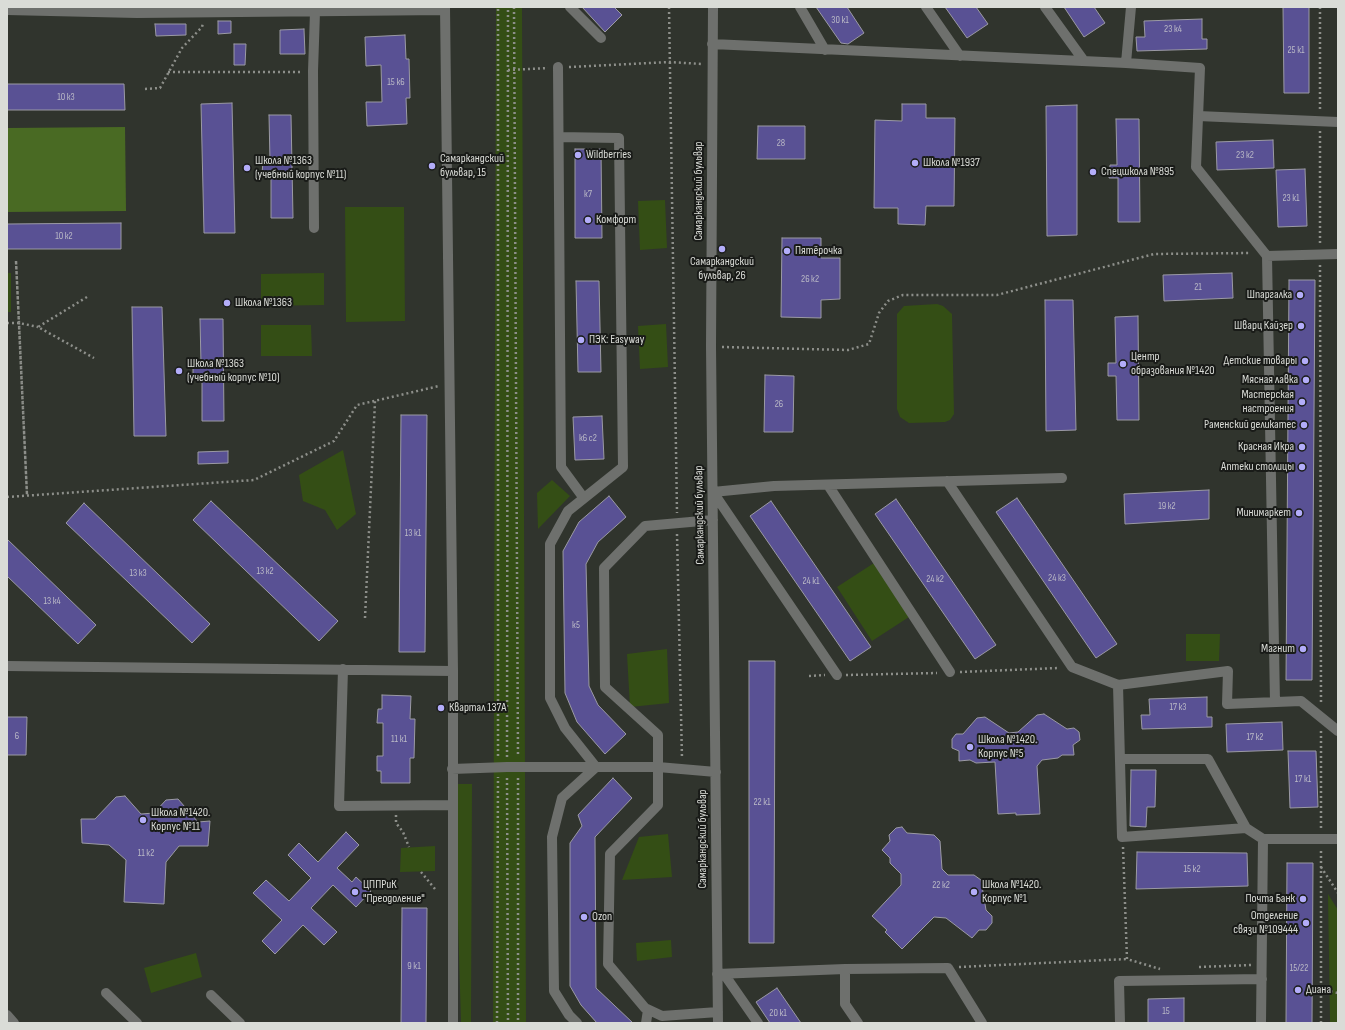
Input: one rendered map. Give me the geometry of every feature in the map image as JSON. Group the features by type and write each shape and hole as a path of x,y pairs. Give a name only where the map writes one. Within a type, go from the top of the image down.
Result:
{"street":[{"path":"570,7 601,38"},
{"name":"Самаркандский бульвар","path":"713,7 711,346 716,772 721,974 718,1023"},
{"path":"800,7 825,50"},
{"path":"926,7 960,56"},
{"path":"1045,7 1084,61"},
{"path":"1126,63 1131,7"},
{"path":"7,10 204,13 445,9 452,671 453,1023"},
{"path":"314,228 313,71 315,12"},
{"path":"712,44 1126,63 1200,68 1196,168 1267,256 1275,702"},
{"path":"558,67 561,467 583,497"},
{"path":"1198,116 1338,122"},
{"path":"559,138 619,138 623,467 583,497 568,511 550,544 550,698 565,728 596,767"},
{"path":"1267,256 1338,254"},
{"path":"837,675 713,492 774,486 1062,478"},
{"path":"946,481 1072,667 1118,685 1228,671 1227,704 1301,701 1338,731"},
{"path":"828,485 950,672"},
{"path":"713,520 645,526 604,568 605,687 658,735 658,805 610,854 608,964 648,1010 662,1016 718,1012"},
{"path":"7,666 452,671"},
{"path":"344,669 339,806 452,805"},
{"path":"1118,685 1122,836 1246,828"},
{"path":"1120,759 1208,759 1246,828 1263,839 1338,839"},
{"path":"452,769 502,767 682,767 716,772"},
{"path":"577,1023 569,1015 554,991 552,837 562,798 596,767"},
{"path":"1261,1023 1263,839"},
{"path":"721,974 845,969 948,968 982,1023"},
{"path":"845,969 845,1004 858,1023"},
{"path":"721,974 758,1023"},
{"path":"1120,1023 1119,981 1262,979"},
{"path":"106,993 137,1023"},
{"path":"211,995 240,1023"},
{"path":"646,1023 648,1010"},
{"path":"7,1015 14,1023"}],"path":[{"path":"498,7 502,767 508,1023"},
{"path":"497,1023 502,767 508,7"},
{"path":"514,7 518,1023"},
{"path":"669,7 682,767"},
{"path":"1320,7 1321,1023"},
{"path":"145,89 160,88 182,48 202,27 204,13"},
{"path":"508,70 669,62 712,64"},
{"path":"168,72 269,73 313,71"},
{"path":"711,346 848,350 869,344 879,313 888,301 903,295 997,294 1154,254 1248,253 1267,256"},
{"path":"27,487 18,300 18,293 17,277 16,261 17,269 28,495"},
{"path":"38,327 87,297"},
{"path":"7,323 19,323 38,327 94,358"},
{"path":"7,497 254,480 334,440 357,405 449,383"},
{"path":"365,618 375,401"},
{"path":"396,811 396,822 409,847"},
{"path":"1122,836 1127,959"},
{"path":"1321,866 1338,894"},
{"path":"421,872 435,889"},
{"path":"948,968 1127,959 1160,969 1168,968"},
{"path":"1192,968 1262,965"},
{"path":"1321,989 1338,993"}],"green space":[{"path":"496,7 522,7 526,1023 493,1023"},
{"path":"125,127 126,211 7,212 7,128"},
{"path":"665,200 667,248 640,250 638,201"},
{"path":"345,207 404,207 405,321 346,322"},
{"path":"7,273 11,273 11,312 7,312"},
{"path":"324,273 324,305 261,306 261,274"},
{"path":"937,304 943,306 952,314 954,414 950,420 945,422 909,423 900,417 897,409 897,314 904,306"},
{"path":"666,324 668,367 640,369 638,326"},
{"path":"261,325 311,325 312,356 261,356"},
{"path":"343,450 356,514 337,530 325,510 303,501 299,475"},
{"path":"552,480 570,496 538,529 537,493"},
{"path":"874,563 909,617 872,641 837,587"},
{"path":"1186,634 1220,634 1219,661 1186,661"},
{"path":"667,649 669,703 630,707 627,654"},
{"path":"454,784 472,784 471,1023 461,1023"},
{"path":"668,834 672,877 622,880 639,837"},
{"path":"435,846 435,871 400,872 401,848"},
{"path":"1328,894 1338,910 1338,1023 1330,1023"},
{"path":"671,940 672,957 637,961 636,943"},
{"path":"196,953 202,977 151,993 144,968"}],"building":[{"path":"582,7 614,7 622,15 605,32"},
{"path":"816,7 847,7 864,33 848,44 841,43"},
{"path":"945,7 976,7 988,24 967,38"},
{"path":"1064,7 1094,7 1105,23 1084,37"},
{"path":"1283,7 1309,7 1309,93 1284,93"},
{"path":"1202,19 1202,39 1207,39 1207,49 1137,51 1136,37 1145,37 1144,21"},
{"path":"218,21 231,21 231,33 218,34"},
{"path":"155,24 186,24 186,35 156,36"},
{"path":"304,29 305,54 280,54 280,30"},
{"path":"405,35 406,59 409,59 410,98 406,98 407,124 367,126 366,102 382,102 381,65 366,66 365,37"},
{"path":"234,44 246,44 245,65 234,65"},
{"path":"7,84 124,84 125,110 7,110"},
{"name":"Школа №1363 (учебный корпус №11)","path":"232,103 235,233 204,233 201,104"},
{"name":"Школа №1937","path":"902,104 926,104 926,118 955,118 954,206 926,206 925,225 898,224 898,208 874,208 875,120 902,121"},
{"name":"Спецшкола №895","path":"1077,105 1077,235 1047,236 1046,106"},
{"path":"269,115 291,115 293,218 271,218 271,174 262,174 263,161 270,161"},
{"path":"1116,119 1139,119 1140,222 1118,222 1118,178 1109,178 1110,165 1117,165"},
{"path":"758,126 805,126 805,159 757,159"},
{"path":"1273,140 1274,168 1217,170 1216,142"},
{"path":"575,149 601,149 602,238 575,238"},
{"path":"1305,169 1307,226 1278,227 1276,170"},
{"path":"121,223 121,249 7,249 7,224"},
{"path":"782,238 821,238 821,258 840,258 840,299 821,300 821,318 781,317"},
{"path":"1232,273 1233,298 1164,301 1163,275"},
{"path":"1289,280 1315,280 1312,680 1286,680"},
{"path":"576,281 599,281 601,372 578,372"},
{"path":"1045,300 1073,300 1076,430 1046,431"},
{"name":"Школа №1363 (учебный корпус №10)","path":"132,307 162,307 166,436 134,436"},
{"path":"1138,316 1139,420 1117,420 1116,376 1108,376 1108,363 1116,363 1115,317"},
{"path":"200,319 223,319 224,421 202,421 202,377 193,377 194,364 201,364"},
{"path":"765,375 794,376 793,432 764,432"},
{"path":"401,415 427,415 425,652 399,652"},
{"path":"602,416 604,459 575,460 573,417"},
{"path":"228,451 228,463 198,464 198,452"},
{"path":"1209,490 1209,519 1125,524 1124,494"},
{"path":"609,496 626,517 598,542 586,564 589,686 598,705 626,734 605,754 577,722 565,693 563,551 579,522"},
{"path":"1017,498 1117,644 1096,658 996,512"},
{"path":"896,499 996,645 975,659 875,514"},
{"path":"211,501 338,621 319,641 193,520"},
{"path":"771,501 871,647 850,661 750,516"},
{"path":"84,503 210,624 192,643 66,523"},
{"path":"7,539 96,625 78,644 7,576"},
{"path":"749,661 775,661 774,943 749,943"},
{"path":"382,695 411,696 410,719 415,719 414,758 410,758 410,783 381,783 381,771 377,771 377,756 383,756 383,723 377,723 378,709 382,709"},
{"path":"1207,697 1207,717 1212,717 1212,727 1142,729 1141,715 1150,715 1149,699"},
{"path":"1044,714 1067,729 1074,728 1079,732 1080,740 1073,745 1074,755 1062,755 1058,758 1042,760 1037,766 1040,814 998,814 995,762 976,763 970,760 959,761 959,751 952,748 952,739 956,734 963,734 977,718 985,717 1009,733 1018,732 1037,715"},
{"path":"7,717 27,717 26,755 7,755"},
{"path":"1282,722 1283,750 1227,752 1226,724"},
{"path":"1288,751 1316,751 1318,807 1290,808"},
{"path":"1131,770 1156,770 1155,807 1147,807 1146,827 1130,826"},
{"path":"613,778 632,798 595,837 596,988 633,1023 597,1023 581,1005 570,986 570,843 582,826 578,815"},
{"path":"125,796 141,814 154,813 166,800 178,799 198,822 210,821 208,846 179,846 166,862 164,904 124,902 126,860 109,845 82,843 81,819 95,819 116,797"},
{"path":"902,827 907,833 934,835 940,841 942,869 948,875 974,875 981,880 986,910 992,916 992,923 986,930 979,930 972,938 946,918 934,917 902,949 885,932 887,930 872,916 901,885 901,874 890,863 890,858 882,850 890,841 889,835 896,828"},
{"name":"ЦППРиК \"Преодоление\"","path":"346,832 359,845 337,868 352,882 356,877 371,891 356,907 333,885 311,908 337,932 324,945 303,925 275,954 262,941 282,920 253,893 266,880 289,901 311,878 288,855 299,843 318,862"},
{"path":"1137,852 1247,853 1248,886 1136,889"},
{"path":"1287,863 1313,863 1312,1023 1286,1023"},
{"path":"402,908 427,908 426,1023 401,1023"},
{"path":"777,988 801,1023 770,1023 756,1002"},
{"path":"1184,998 1184,1023 1148,1023 1148,999"}],"place":[{"name":"Wildberries","path":"578,155"},
{"name":"Школа №1937","path":"915,163"},
{"name":"Самаркандский бульвар, 15","path":"432,166"},
{"name":"Школа №1363 (учебный корпус №11)","path":"247,168"},
{"name":"Спецшкола №895","path":"1093,172"},
{"name":"Комфорт","path":"588,220"},
{"name":"Самаркандский бульвар, 26","path":"722,249"},
{"name":"Пятёрочка","path":"787,251"},
{"name":"Шпаргалка","path":"1300,295"},
{"name":"Школа №1363","path":"227,303"},
{"name":"Шварц Кайзер","path":"1301,326"},
{"name":"ПЭК: Easyway","path":"581,340"},
{"name":"Детские товары","path":"1305,361"},
{"name":"Центр образования №1420","path":"1123,364"},
{"name":"Школа №1363 (учебный корпус №10)","path":"179,371"},
{"name":"Мясная лавка","path":"1306,380"},
{"name":"Мастерская настроения","path":"1302,402"},
{"name":"Раменский деликатес","path":"1304,425"},
{"name":"Красная Икра","path":"1302,447"},
{"name":"Аптеки столицы","path":"1302,467"},
{"name":"Минимаркет","path":"1299,513"},
{"name":"Магнит","path":"1303,649"},
{"name":"Квартал 137А","path":"441,708"},
{"name":"Школа №1420. Корпус №5","path":"970,747"},
{"name":"Школа №1420. Корпус №11","path":"143,820"},
{"name":"ЦППРиК \"Преодоление\"","path":"355,892"},
{"name":"Школа №1420. Корпус №1","path":"974,892"},
{"name":"Почта Банк","path":"1303,899"},
{"name":"Ozon","path":"584,917"},
{"name":"Отделение связи №109444","path":"1306,923"},
{"name":"Диана","path":"1298,990"}]}
